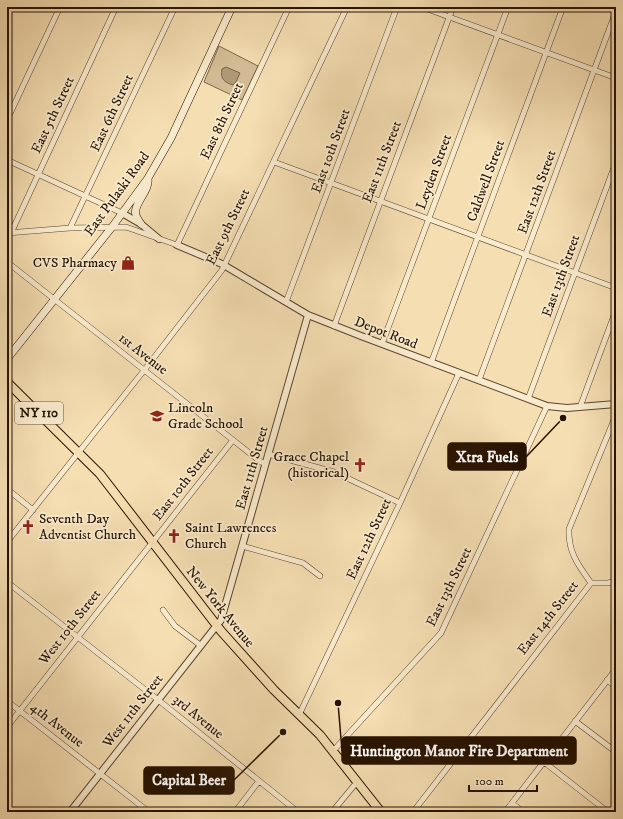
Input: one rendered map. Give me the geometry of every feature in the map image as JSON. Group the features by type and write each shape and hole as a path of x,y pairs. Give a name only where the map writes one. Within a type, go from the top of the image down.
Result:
{"main road":[{"name":"East Pulaski Road","path":"7,359 112,227 148,178 171,138 232,7"},
{"path":"141,224 135,211 149,184 148,178"},
{"name":"New York Avenue","path":"7,382 100,474 216,625 274,690 320,735 381,812"}],"street":[{"path":"7,120 60,7"},
{"name":"East 5th Street","path":"9,233 116,7"},
{"name":"East 6th Street","path":"70,228 175,7"},
{"name":"East 8th Street","path":"177,245 289,7"},
{"name":"East 9th Street","path":"7,542 220,273 347,7"},
{"name":"East 10th Street","path":"286,302 397,7"},
{"path":"422,7 616,78"},
{"name":"East 11th Street","path":"334,326 453,7"},
{"name":"Leyden Street","path":"382,344 508,7"},
{"name":"Caldwell Street","path":"431,363 563,7"},
{"name":"East 12th Street","path":"479,380 616,11"},
{"path":"7,160 122,213"},
{"path":"274,162 616,288"},
{"name":"East 13th Street","path":"528,399 616,162"},
{"name":"Depot Road","path":"122,213 141,224 160,239"},
{"name":"Depot Road","path":"9,233 70,228 126,227 177,245 224,265 308,315 547,406 567,408 616,404"},
{"name":"1st Avenue","path":"7,262 261,462 265,463"},
{"path":"580,407 616,310"},
{"name":"East 11th Street","path":"216,625 222,616 308,315"},
{"name":"East 12th Street","path":"299,715 400,503 459,373"},
{"name":"East 13th Street","path":"333,751 441,633 547,406"},
{"name":"East 14th Street","path":"413,812 591,583 574,558 569,540 570,529 616,415"},
{"name":"East 10th Street","path":"152,543 233,440"},
{"path":"268,454 334,472 400,503"},
{"path":"7,489 33,510"},
{"name":"West 10th Street","path":"7,727 152,543"},
{"path":"242,546 303,563 320,576"},
{"path":"591,583 608,583 616,581"},
{"name":"3rd Avenue","path":"7,582 157,699 298,812"},
{"path":"164,610 175,626 200,645"},
{"name":"West 11th Street","path":"70,812 216,625"},
{"path":"505,812 616,669"},
{"path":"607,680 616,687"},
{"name":"4th Avenue","path":"7,701 149,812"},
{"path":"575,721 616,752"},
{"path":"544,762 608,812"},
{"path":"235,812 259,781"},
{"path":"332,812 357,782"},
{"path":"512,803 523,812"}],"shaded area":[{"path":"219,46 258,66 242,100 204,82"},
{"path":"226,67 240,73 233,85 227,83 222,78 222,69"}],"place":[{"name":"CVS Pharmacy","path":"128,263"},
{"name":"Lincoln Grade School","path":"157,416"},
{"name":"Xtra Fuels","path":"563,418"},
{"name":"Grace Chapel (historical)","path":"360,465"},
{"name":"Seventh Day Adventist Church","path":"28,527"},
{"name":"Saint Lawrences Church","path":"174,536"},
{"name":"Huntington Manor Fire Department","path":"338,703"},
{"name":"Capital Beer","path":"283,732"}]}
